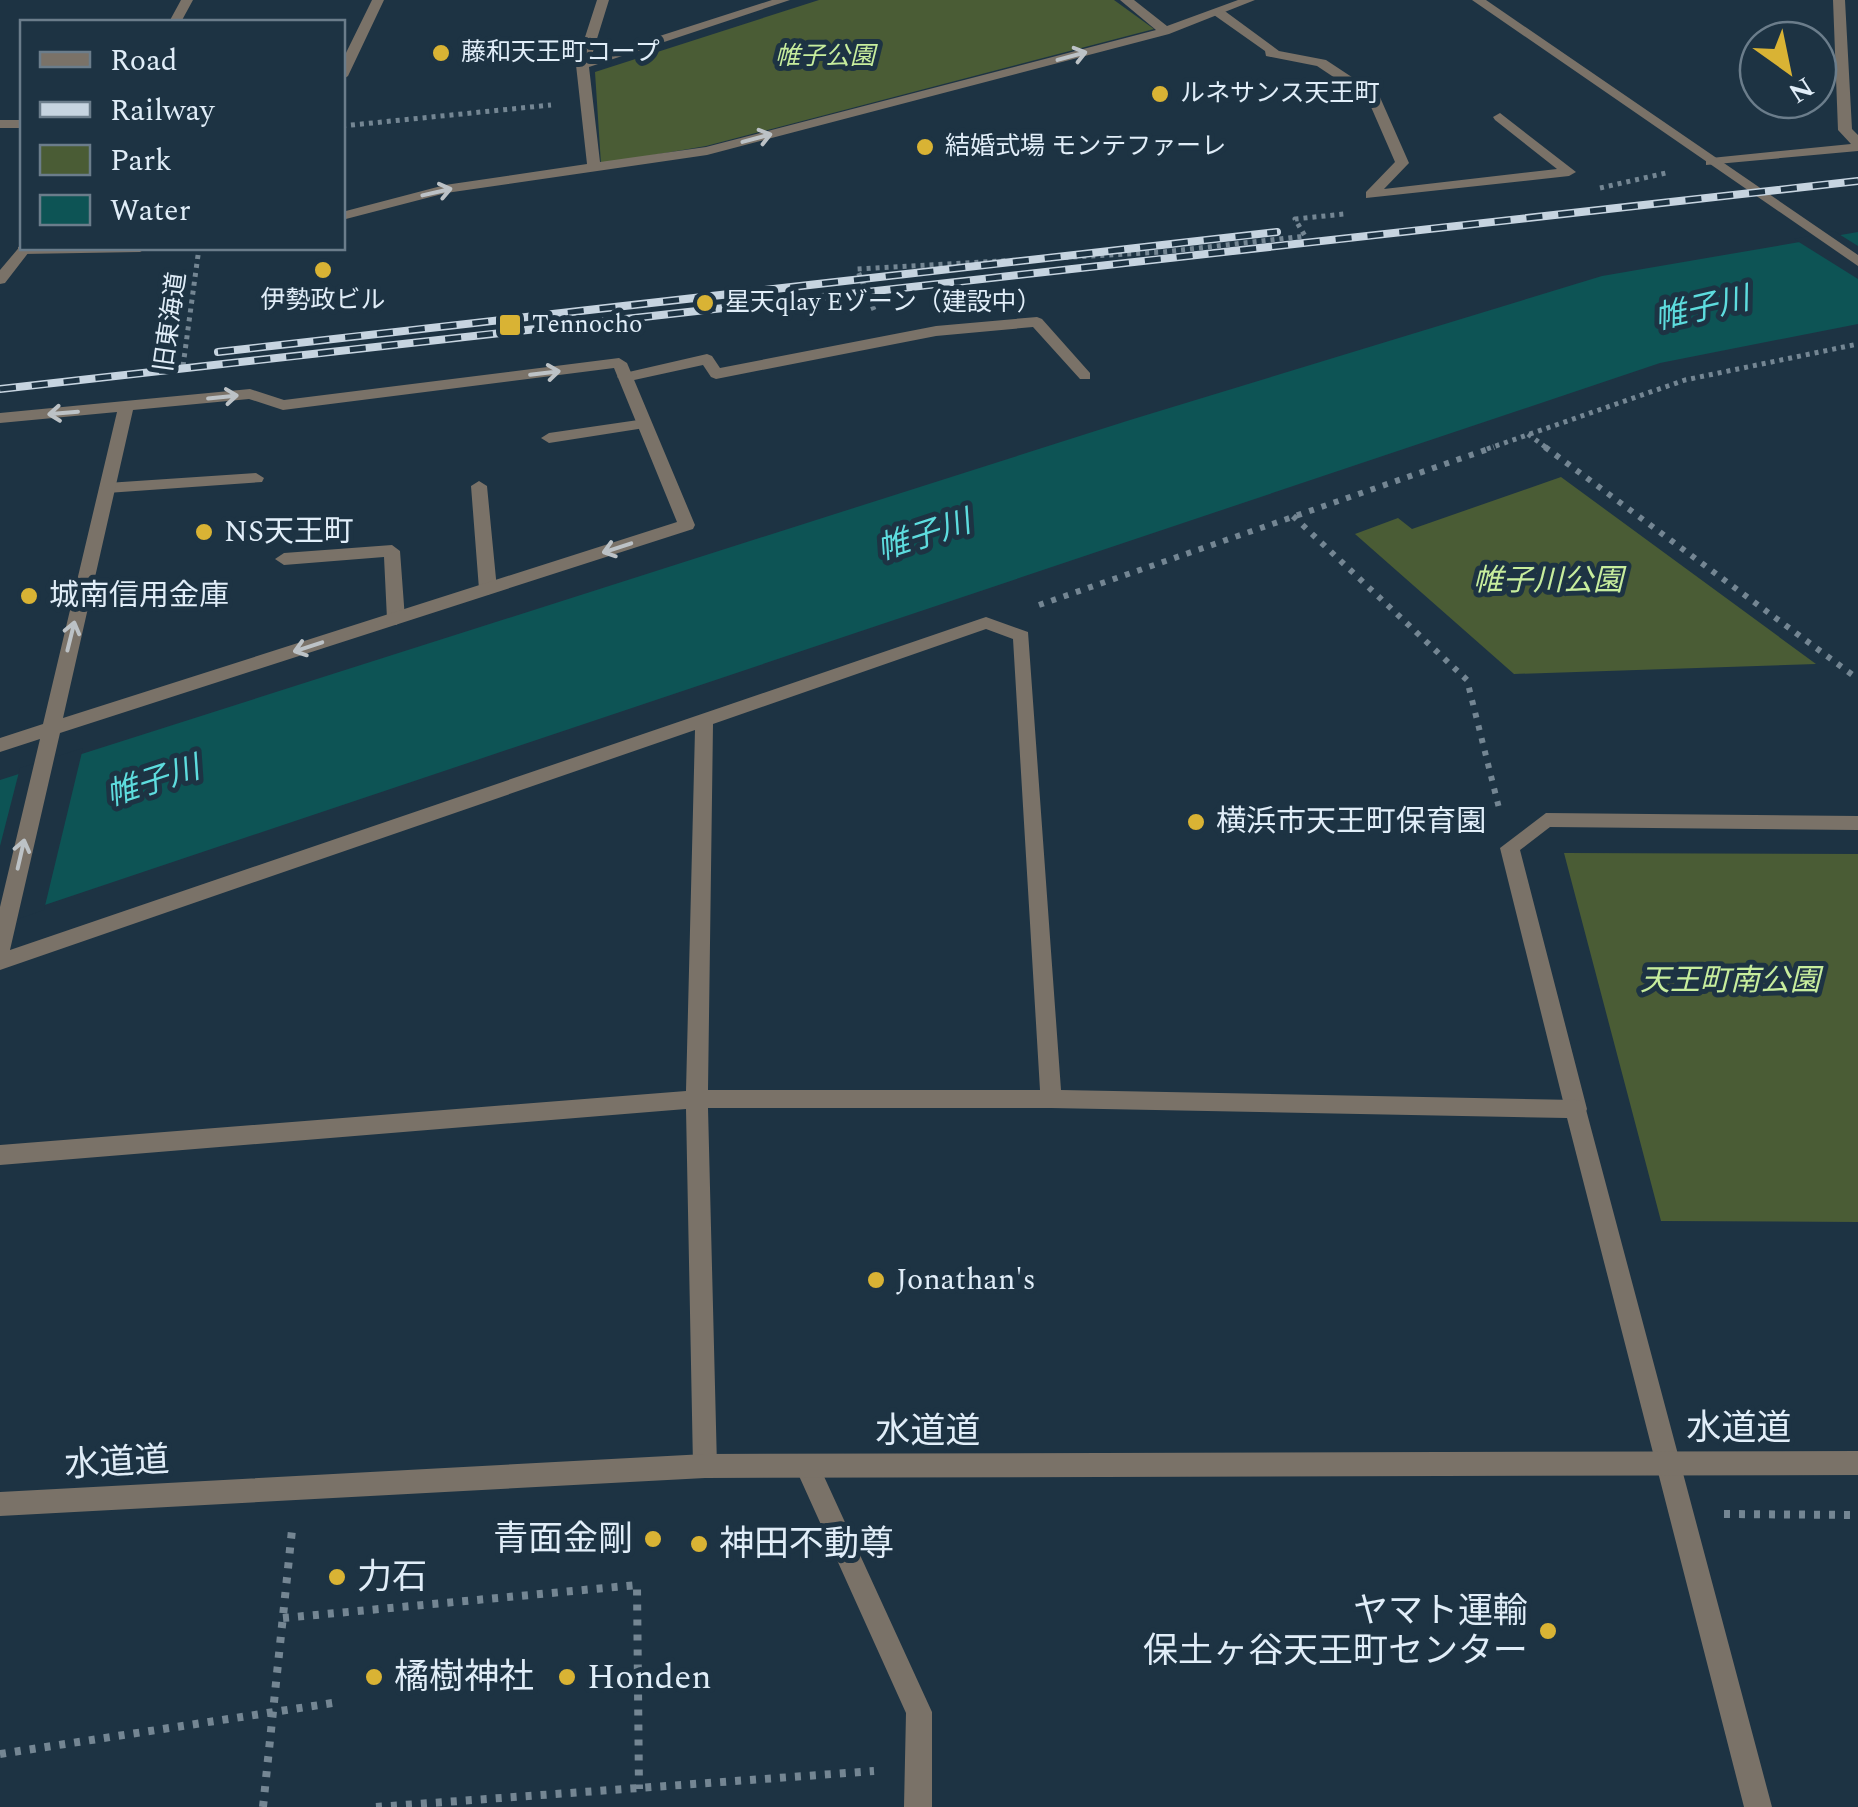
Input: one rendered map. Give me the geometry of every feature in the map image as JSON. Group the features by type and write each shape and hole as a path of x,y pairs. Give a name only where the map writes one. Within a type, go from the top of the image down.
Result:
{"street":[{"path":"345,70 378,0"},
{"path":"594,168 582,65 603,0"},
{"path":"582,65 784,0"},
{"path":"1126,0 1165,31"},
{"path":"1478,0 1858,262"},
{"path":"1838,0 1845,130 1858,145"},
{"path":"345,215 445,189 708,151 1165,31 1245,1"},
{"path":"1218,12 1273,50 1270,53 1321,63 1374,98 1402,164 1371,195 1568,172 1500,117"},
{"path":"1710,162 1858,145"},
{"path":"0,280 23,250"},
{"path":"625,377 707,359 716,374 936,331 1037,322 1085,376"},
{"path":"0,418 250,394 283,405 620,364 688,525 0,745"},
{"path":"0,950 126,407"},
{"path":"549,438 645,424"},
{"path":"107,488 256,478"},
{"path":"479,486 488,589"},
{"path":"284,559 392,551 396,619"},
{"path":"0,962 986,623 1022,636 1050,1099"},
{"path":"704,720 698,1100 705,1466"},
{"path":"1758,1807 1510,848 1546,820 1858,823"},
{"path":"0,1155 698,1100 1050,1099 1576,1109"},
{"name":"水道道","path":"0,1504 705,1466 1858,1463"},
{"path":"807,1467 920,1712 918,1807"}],"path":[{"path":"345,126 587,100"},
{"path":"1596,189 1668,173"},
{"path":"877,317 857,269 1162,252 1306,236 1296,219 1347,214"},
{"name":"旧東海道","path":"178,402 199,250"},
{"path":"986,623 1684,380 1858,344"},
{"path":"1528,434 1858,679"},
{"path":"1293,516 1466,680 1510,848"},
{"path":"263,1807 296,1488"},
{"path":"1680,1514 1858,1515"},
{"path":"283,1618 637,1585 639,1788"},
{"path":"0,1754 339,1702"},
{"path":"376,1807 920,1767"}],"green space":[{"name":"帷子公園","path":"819,0 1114,0 1154,29 706,146 601,164 595,72"},
{"name":"帷子川公園","path":"1561,477 1816,664 1514,674 1355,534 1398,518 1412,529"},
{"name":"天王町南公園","path":"1564,853 1858,854 1858,1222 1661,1221"}],"water":[{"name":"帷子川","path":"1858,232 1858,324 1660,363 0,920 0,780 1130,420 1602,276"}],"pier":[{"path":"1834,231 1858,246 1858,279 1794,239"},
{"path":"83,748 44,910 0,925 0,846 20,768"}],"railway":[{"path":"0,389 1858,181"},
{"path":"218,352 1277,232"}],"place":[{"name":"藤和天王町コープ","path":"441,53"},
{"name":"ルネサンス天王町","path":"1160,94"},
{"name":"結婚式場 モンテファーレ","path":"925,147"},
{"name":"伊勢政ビル","path":"323,270"},
{"name":"星天qlay Eゾーン（建設中）","path":"705,303"},
{"name":"Tennocho","path":"510,325"},
{"name":"NS天王町","path":"204,532"},
{"name":"城南信用金庫","path":"29,596"},
{"name":"横浜市天王町保育園","path":"1196,822"},
{"name":"Jonathan's","path":"876,1280"},
{"name":"青面金剛","path":"653,1539"},
{"name":"神田不動尊","path":"699,1544"},
{"name":"力石","path":"337,1577"},
{"name":"ヤマト運輸 保土ヶ谷天王町センター","path":"1548,1631"},
{"name":"橘樹神社","path":"374,1677"},
{"name":"Honden","path":"567,1677"}]}
